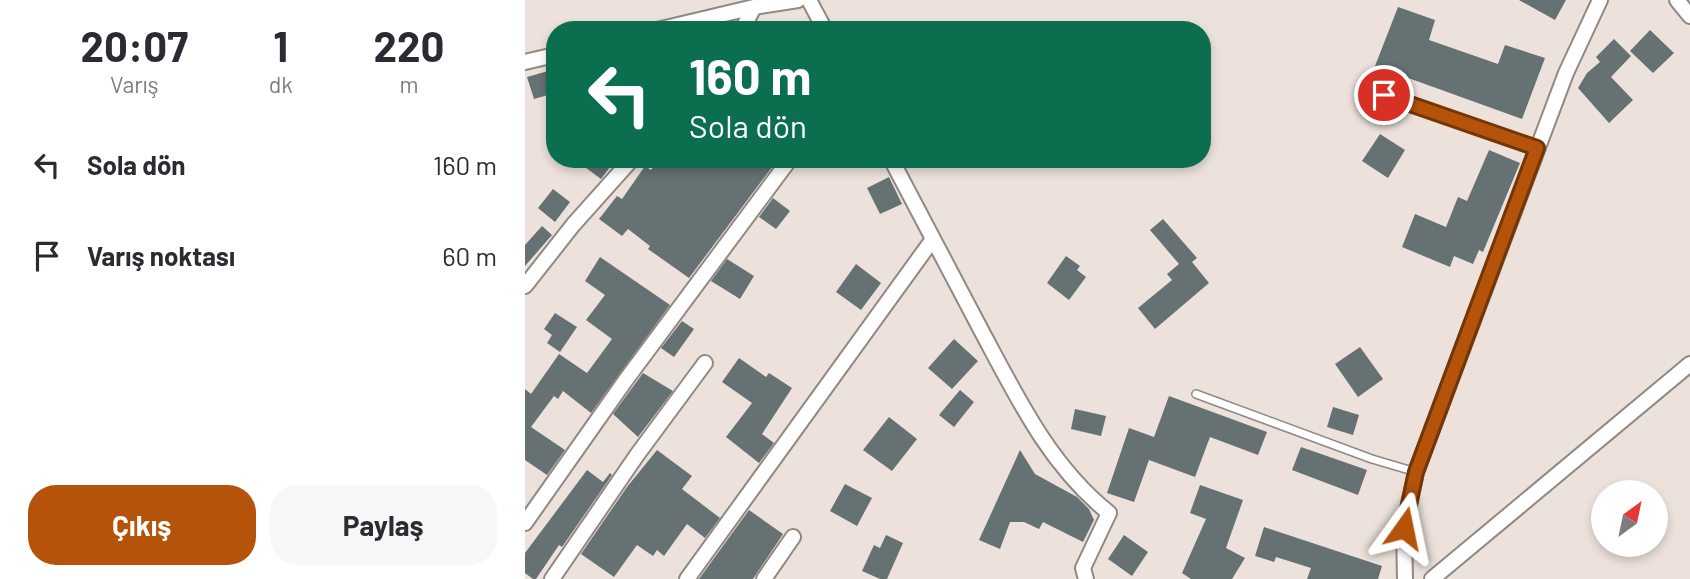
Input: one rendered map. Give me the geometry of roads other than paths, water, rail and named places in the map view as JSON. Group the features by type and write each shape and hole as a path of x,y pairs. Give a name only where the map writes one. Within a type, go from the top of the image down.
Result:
{"street":[{"path":"695,21 798,0"},
{"path":"809,0 820,21"},
{"path":"1405,579 1404,528 1416,472 1566,73 1599,0"},
{"path":"1677,0 1690,16"},
{"path":"747,21 754,7"},
{"path":"525,62 546,57"},
{"path":"525,286 573,225 624,168"},
{"path":"525,523 625,381 783,168"},
{"path":"896,168 1023,410 1061,467 1083,493 1109,513 1083,568 1086,579"},
{"path":"687,579 933,239"},
{"path":"552,579 637,455 705,363"},
{"path":"1432,579 1690,364"},
{"path":"764,579 793,537"}],"lane":[{"path":"1384,95 1537,148"},
{"path":"1196,394 1372,459 1416,472"}]}
